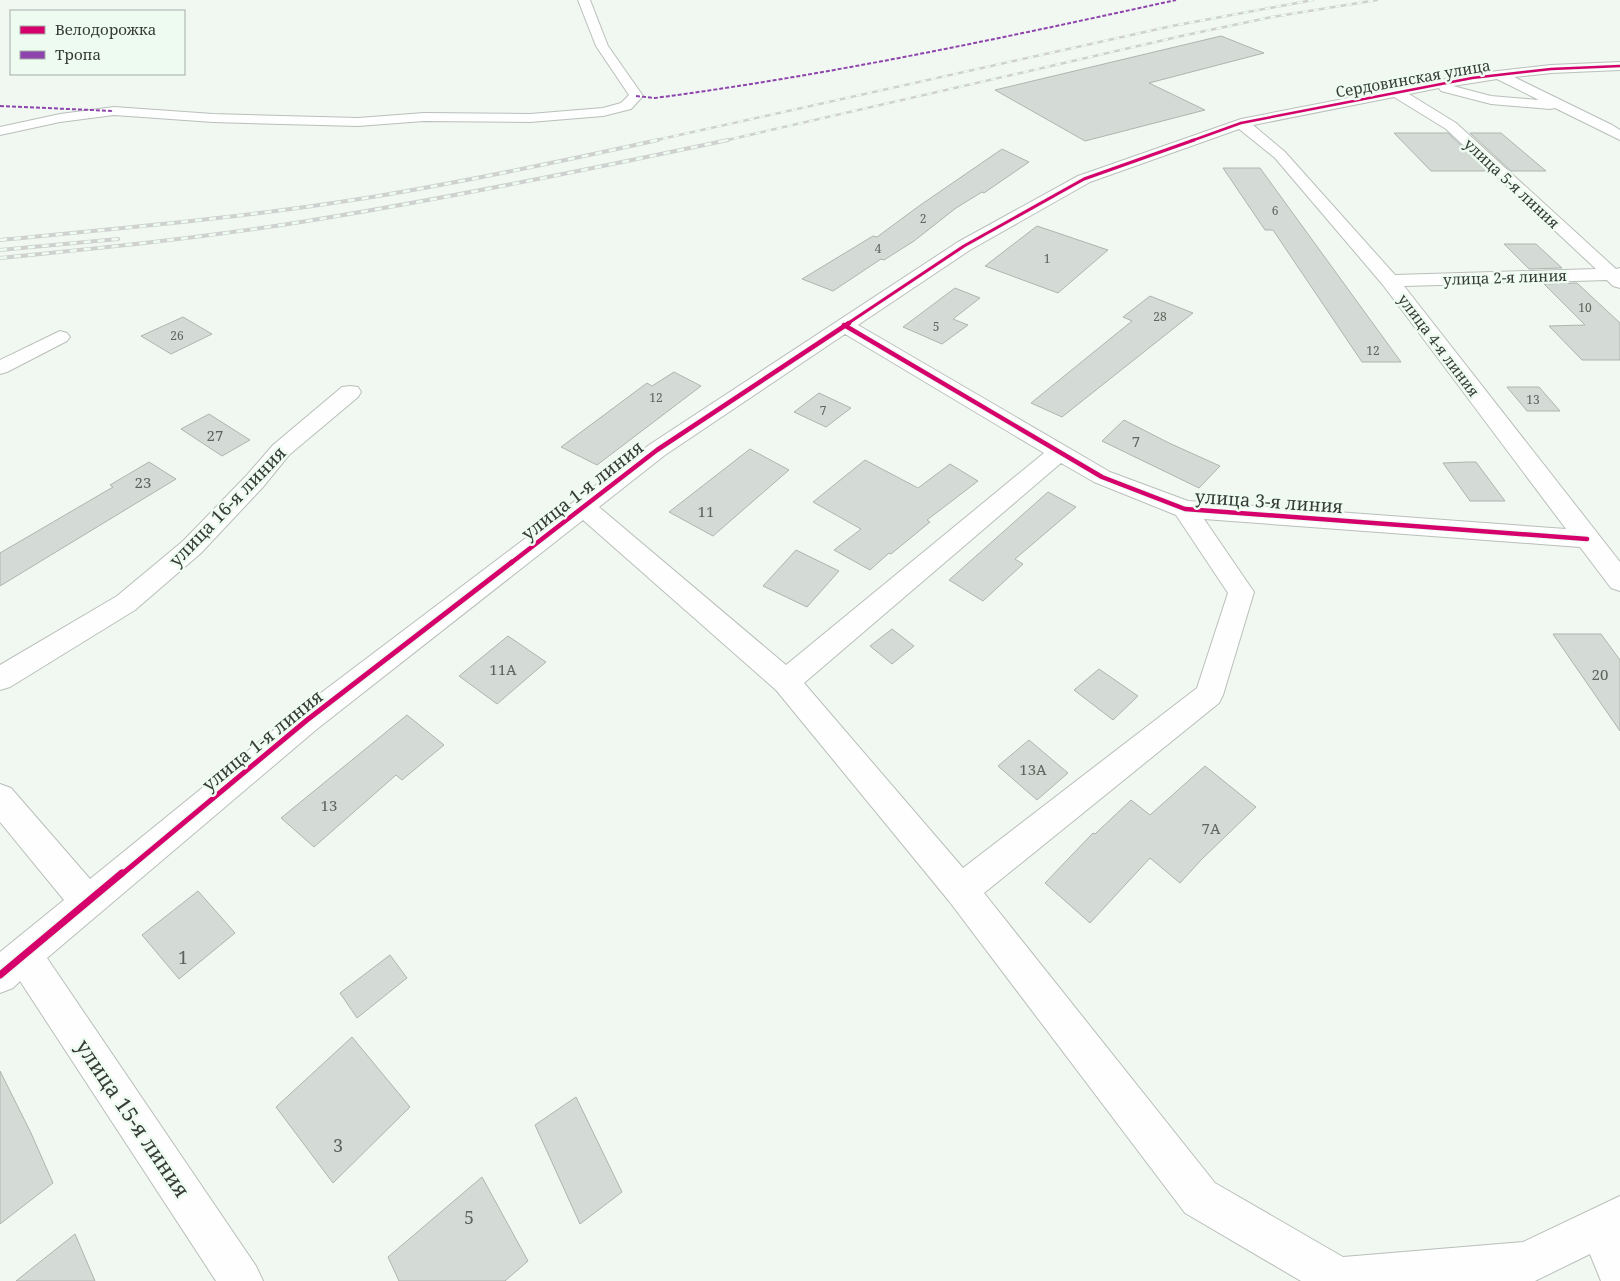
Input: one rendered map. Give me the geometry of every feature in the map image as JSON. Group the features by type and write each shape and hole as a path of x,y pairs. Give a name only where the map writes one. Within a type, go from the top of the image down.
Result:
{"street":[{"path":"0,131 60,118 114,111 213,118 358,122 424,117 530,118 603,112 626,106 636,96 602,46 584,0"},
{"name":"Сердовинская улица","path":"1241,124 1499,75 1551,69 1620,66"},
{"path":"1499,75 1620,136"},
{"path":"1446,88 1491,100 1563,106"},
{"name":"улица 5-я линия","path":"1397,93 1451,126 1617,277"},
{"name":"улица 4-я линия","path":"1241,124 1280,155 1390,281 1620,581"},
{"name":"улица 1-я линия","path":"12,965 307,720 657,450 964,246 1084,179 1241,124"},
{"name":"улица 2-я линия","path":"1390,281 1617,277"},
{"name":"улица 3-я линия","path":"844,325 1102,477 1185,508 1587,539"},
{"path":"0,368 60,337"},
{"name":"улица 16-я линия","path":"0,679 126,603 192,547 255,481 281,450 350,392"},
{"path":"786,682 1060,452"},
{"path":"583,506 786,682 961,890 1200,1198 1339,1279 1526,1263 1610,1222 1620,1274"},
{"path":"961,890 1209,695 1241,592 1185,508"},
{"path":"0,798 87,902"},
{"name":"улица 15-я линия","path":"12,965 241,1281"}],"building":[{"path":"1221,36 1264,53 1149,83 1205,110 1085,141 995,90"},
{"path":"1394,133 1448,133 1488,171 1431,171"},
{"path":"1470,133 1501,133 1546,171 1511,171"},
{"path":"1002,149 1029,162 984,193 982,192 956,208 914,241 884,260 881,259 833,291 802,279 873,236 877,237"},
{"path":"1223,168 1260,168 1401,362 1362,362 1273,230 1265,230"},
{"path":"1037,226 1108,250 1058,293 985,266"},
{"path":"1504,244 1536,244 1562,268 1529,269"},
{"path":"1577,283 1620,323 1620,360 1582,360 1549,326 1585,325 1544,284"},
{"path":"955,288 980,298 953,319 968,325 942,344 903,327"},
{"path":"1150,296 1193,313 1062,417 1031,403 1132,321 1123,317"},
{"path":"183,317 212,334 171,354 141,336"},
{"path":"674,372 701,386 597,465 561,447 647,383 652,386"},
{"path":"1507,387 1539,387 1560,411 1527,411"},
{"path":"819,393 851,408 826,427 794,412"},
{"path":"209,414 250,440 222,456 181,429"},
{"path":"1124,420 1220,466 1199,488 1102,441"},
{"path":"750,449 789,470 713,536 669,512"},
{"path":"865,460 918,488 950,464 978,481 927,520 930,522 870,570 834,550 861,529 813,502"},
{"path":"149,462 176,479 0,586 0,553 113,487 110,485"},
{"path":"1476,462 1505,501 1470,501 1443,463"},
{"path":"1048,492 1076,507 1015,559 1023,564 983,601 949,580"},
{"path":"796,550 839,571 807,607 763,586"},
{"path":"892,629 914,646 892,664 870,646"},
{"path":"1553,634 1601,634 1620,660 1620,731"},
{"path":"508,636 546,662 497,704 459,676"},
{"path":"1099,669 1138,696 1113,720 1074,690"},
{"path":"407,715 444,745 402,780 396,775 314,847 281,818"},
{"path":"1029,740 1068,773 1037,800 998,766"},
{"path":"1205,766 1256,807 1180,883 1150,858 1090,923 1045,883 1093,833 1095,834 1131,800 1150,815"},
{"path":"198,891 235,933 179,979 142,935"},
{"path":"390,955 407,978 357,1018 340,993"},
{"path":"352,1037 410,1107 333,1183 276,1107"},
{"path":"0,1071 31,1133 53,1183 0,1224"},
{"path":"576,1097 622,1192 580,1224 535,1125"},
{"path":"482,1177 528,1261 505,1281 399,1281 388,1257"},
{"path":"75,1234 95,1281 16,1281"}],"railway":[{"path":"652,141 1172,26 1313,0"},
{"path":"723,141 1186,35 1272,17 1377,0"},
{"path":"0,240 186,222 326,204 408,191 658,140"},
{"path":"0,258 188,238 301,222 515,184 728,140"},
{"path":"0,250 118,239"}],"marked path":[{"path":"636,96 655,98 821,73 1007,37 1176,0"},
{"path":"0,106 114,111"}],"cycle path":[{"path":"0,975 307,720 657,450 964,246 1084,179 1241,123 1472,78 1551,69 1620,66"},
{"path":"844,325 1102,477 1185,509 1587,539"}]}
